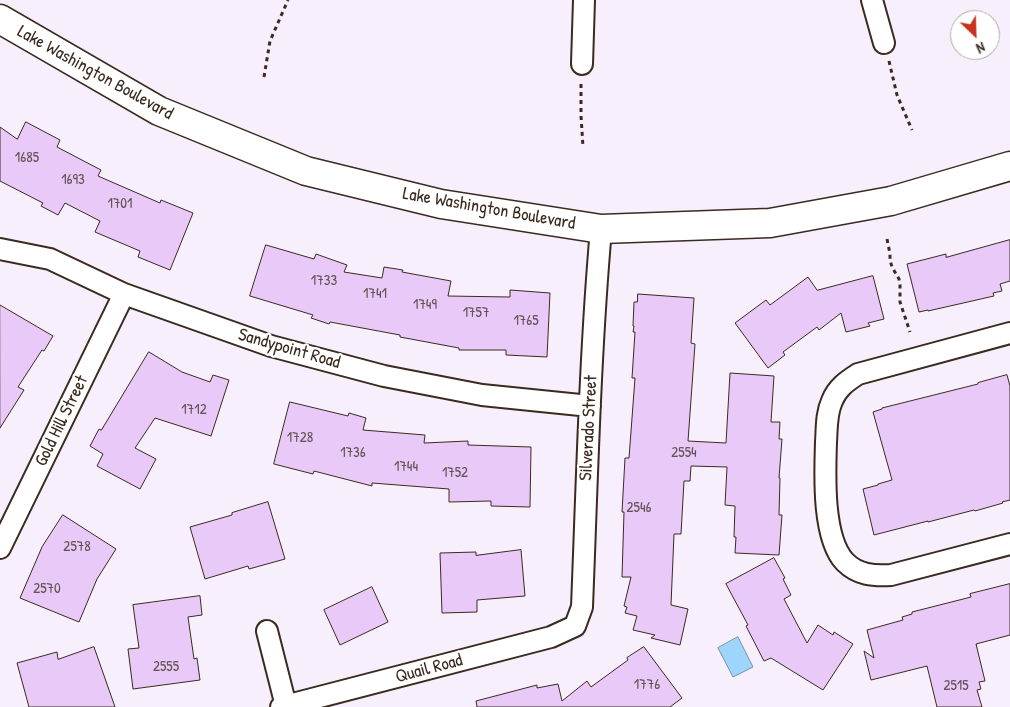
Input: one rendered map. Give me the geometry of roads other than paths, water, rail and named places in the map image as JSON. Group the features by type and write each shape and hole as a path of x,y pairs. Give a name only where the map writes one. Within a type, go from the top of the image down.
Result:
{"street":[{"path":"582,64 584,0"},
{"path":"872,0 884,43"},
{"name":"Lake Washington Boulevard","path":"0,19 33,40 159,111 306,171 441,204 601,229 770,223 891,201 1010,166"},
{"name":"Silverado Street","path":"575,626 582,607 590,406 601,229"},
{"name":"Sandypoint Road","path":"0,248 50,258 124,294 271,346 384,376 482,395 590,406"},
{"name":"Gold Hill Street","path":"0,548 124,294"},
{"path":"1010,333 858,374 845,382 832,400 828,413 825,491 827,513 836,548 843,560 853,569 863,573 876,576 891,575 1010,544"},
{"name":"Quail Road","path":"283,706 550,637 575,626"},
{"path":"266,631 283,706"}],"water":[{"path":"738,637 753,667 733,677 718,648"}]}
